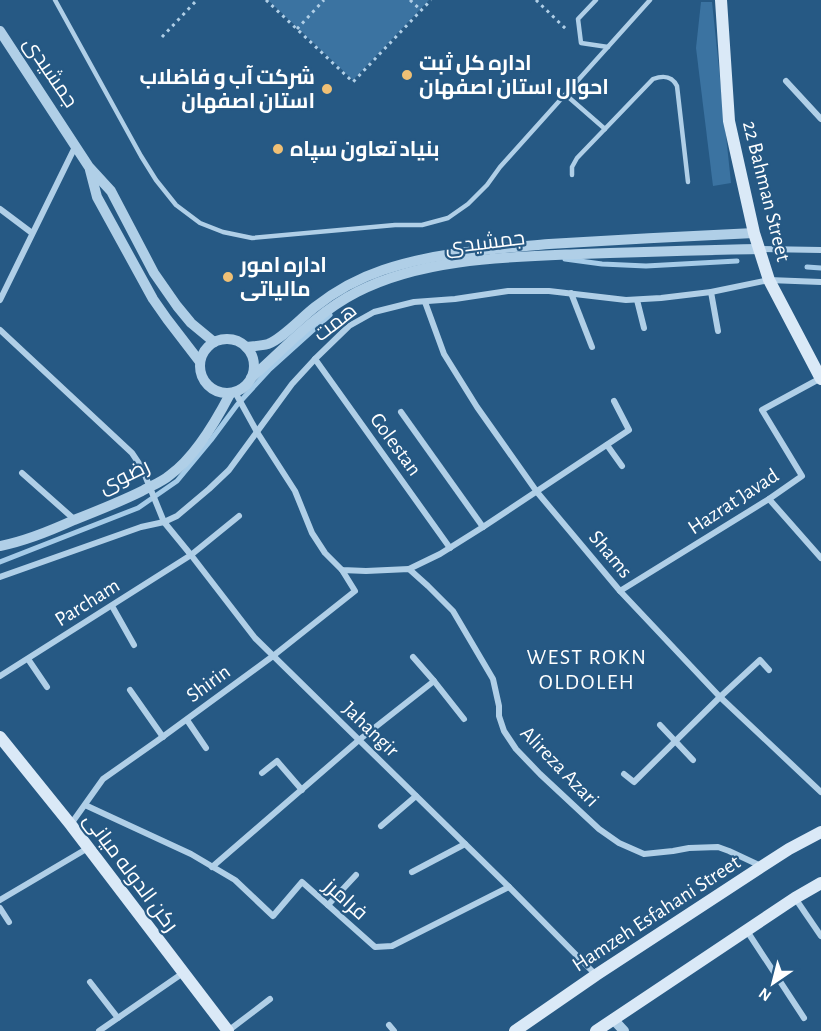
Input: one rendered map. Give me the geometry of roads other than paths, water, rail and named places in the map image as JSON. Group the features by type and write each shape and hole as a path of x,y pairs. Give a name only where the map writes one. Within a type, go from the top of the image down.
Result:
{"main road":[{"name":"22 Bahman Street","path":"721,0 729,121 754,233 769,280 821,378"},
{"name":"رکن الدوله میانی","path":"0,739 71,825 228,1031"},
{"name":"Hamzeh Esfahani Street","path":"515,1031 596,975 762,867 821,832"},
{"path":"596,1031 821,883"},
{"path":"536,1031 538,1018 545,1011"}],"street":[{"name":"جمشیدی","path":"0,32 89,167"},
{"path":"786,81 821,119"},
{"path":"0,300 76,145"},
{"path":"89,167 111,191 154,273 177,306 191,323 214,342"},
{"path":"89,167 97,197 158,306 200,362"},
{"path":"0,208 32,233"},
{"name":"جمشیدی","path":"246,347 272,342 326,300 351,285 383,270 414,262 467,252 587,242 754,233"},
{"path":"587,242 589,254"},
{"name":"جمشیدی","path":"251,378 333,306 358,292 404,273 510,256 759,249"},
{"path":"759,249 821,250"},
{"path":"129,255 142,250"},
{"name":"همت","path":"0,577 177,516 229,470 292,384 315,359 349,326 374,312 414,302 508,291 549,291 637,300 711,292 769,280 821,282"},
{"path":"711,292 718,331"},
{"path":"571,293 592,347"},
{"path":"637,300 644,328"},
{"name":"Shams","path":"425,302 444,354 477,407 537,492 620,591 720,697 821,792"},
{"name":"Jahangir","path":"0,330 132,453 142,468 164,522 255,638 596,975"},
{"path":"230,339 246,347 254,362 254,370 247,385 232,393 215,390 208,386 200,371 202,354 207,347 214,342 230,339"},
{"name":"Golestan","path":"315,359 450,548"},
{"name":"Hazrat Javad","path":"620,591 769,500 802,476 762,410 821,378"},
{"path":"232,393 295,491 312,533 325,552 342,570 366,572 409,569 440,554 629,430 614,401"},
{"name":"رضوی","path":"0,546 22,540 118,503 170,476 192,454 232,393"},
{"path":"401,412 483,527"},
{"path":"607,445 622,466"},
{"path":"22,473 75,520"},
{"path":"769,500 821,558"},
{"name":"Parcham","path":"0,676 191,555 239,516"},
{"name":"Alireza Azari","path":"409,569 453,611 493,679 499,716 504,731 516,749 599,829 619,843 644,854 689,848 718,848 762,867"},
{"name":"Shirin","path":"71,825 103,779 273,656 355,591 342,570"},
{"path":"112,606 134,645"},
{"path":"413,657 464,719"},
{"path":"27,659 47,687"},
{"path":"624,774 634,782 760,660 769,670"},
{"path":"212,867 359,740 434,681"},
{"path":"129,690 163,737"},
{"path":"187,720 206,748"},
{"path":"660,725 693,760"},
{"path":"262,773 277,761 302,790"},
{"path":"381,826 416,796"},
{"name":"فرامرز","path":"85,805 191,854 235,880 273,916 302,882 375,947 392,946 509,887"},
{"path":"412,872 465,844"},
{"path":"0,900 88,848"},
{"path":"328,905 356,875"},
{"path":"795,898 821,936"},
{"path":"0,908 9,922"},
{"path":"747,930 804,1018"},
{"path":"99,1031 184,973"},
{"path":"90,982 118,1018"},
{"path":"228,1031 270,999"},
{"path":"614,1019 624,1031"}],"lane":[{"path":"55,0 141,156 176,205 200,223 224,232 252,238 395,225 422,225 448,218 468,204 487,185 500,167 650,0"},
{"path":"596,0 578,19 581,43 608,47"},
{"path":"572,175 572,167 577,158 653,79 667,76 674,80 677,86 688,182"},
{"path":"566,95 605,129"}],"waterway":[{"path":"565,259 646,266 737,261"},
{"path":"807,267 821,268"},
{"path":"0,562 138,508 177,481 237,405 269,370 330,315"}],"place":[{"name":"اداره کل ثبت احوال استان اصفهان","path":"407,75"},
{"name":"شرکت آب و فاضلاب استان اصفهان","path":"327,89"},
{"name":"بنیاد تعاون سپاه","path":"278,149"},
{"name":"اداره امور مالیاتی","path":"228,277"}],"district":[{"name":"WEST ROKN OLDOLEH","path":"587,668"}]}
